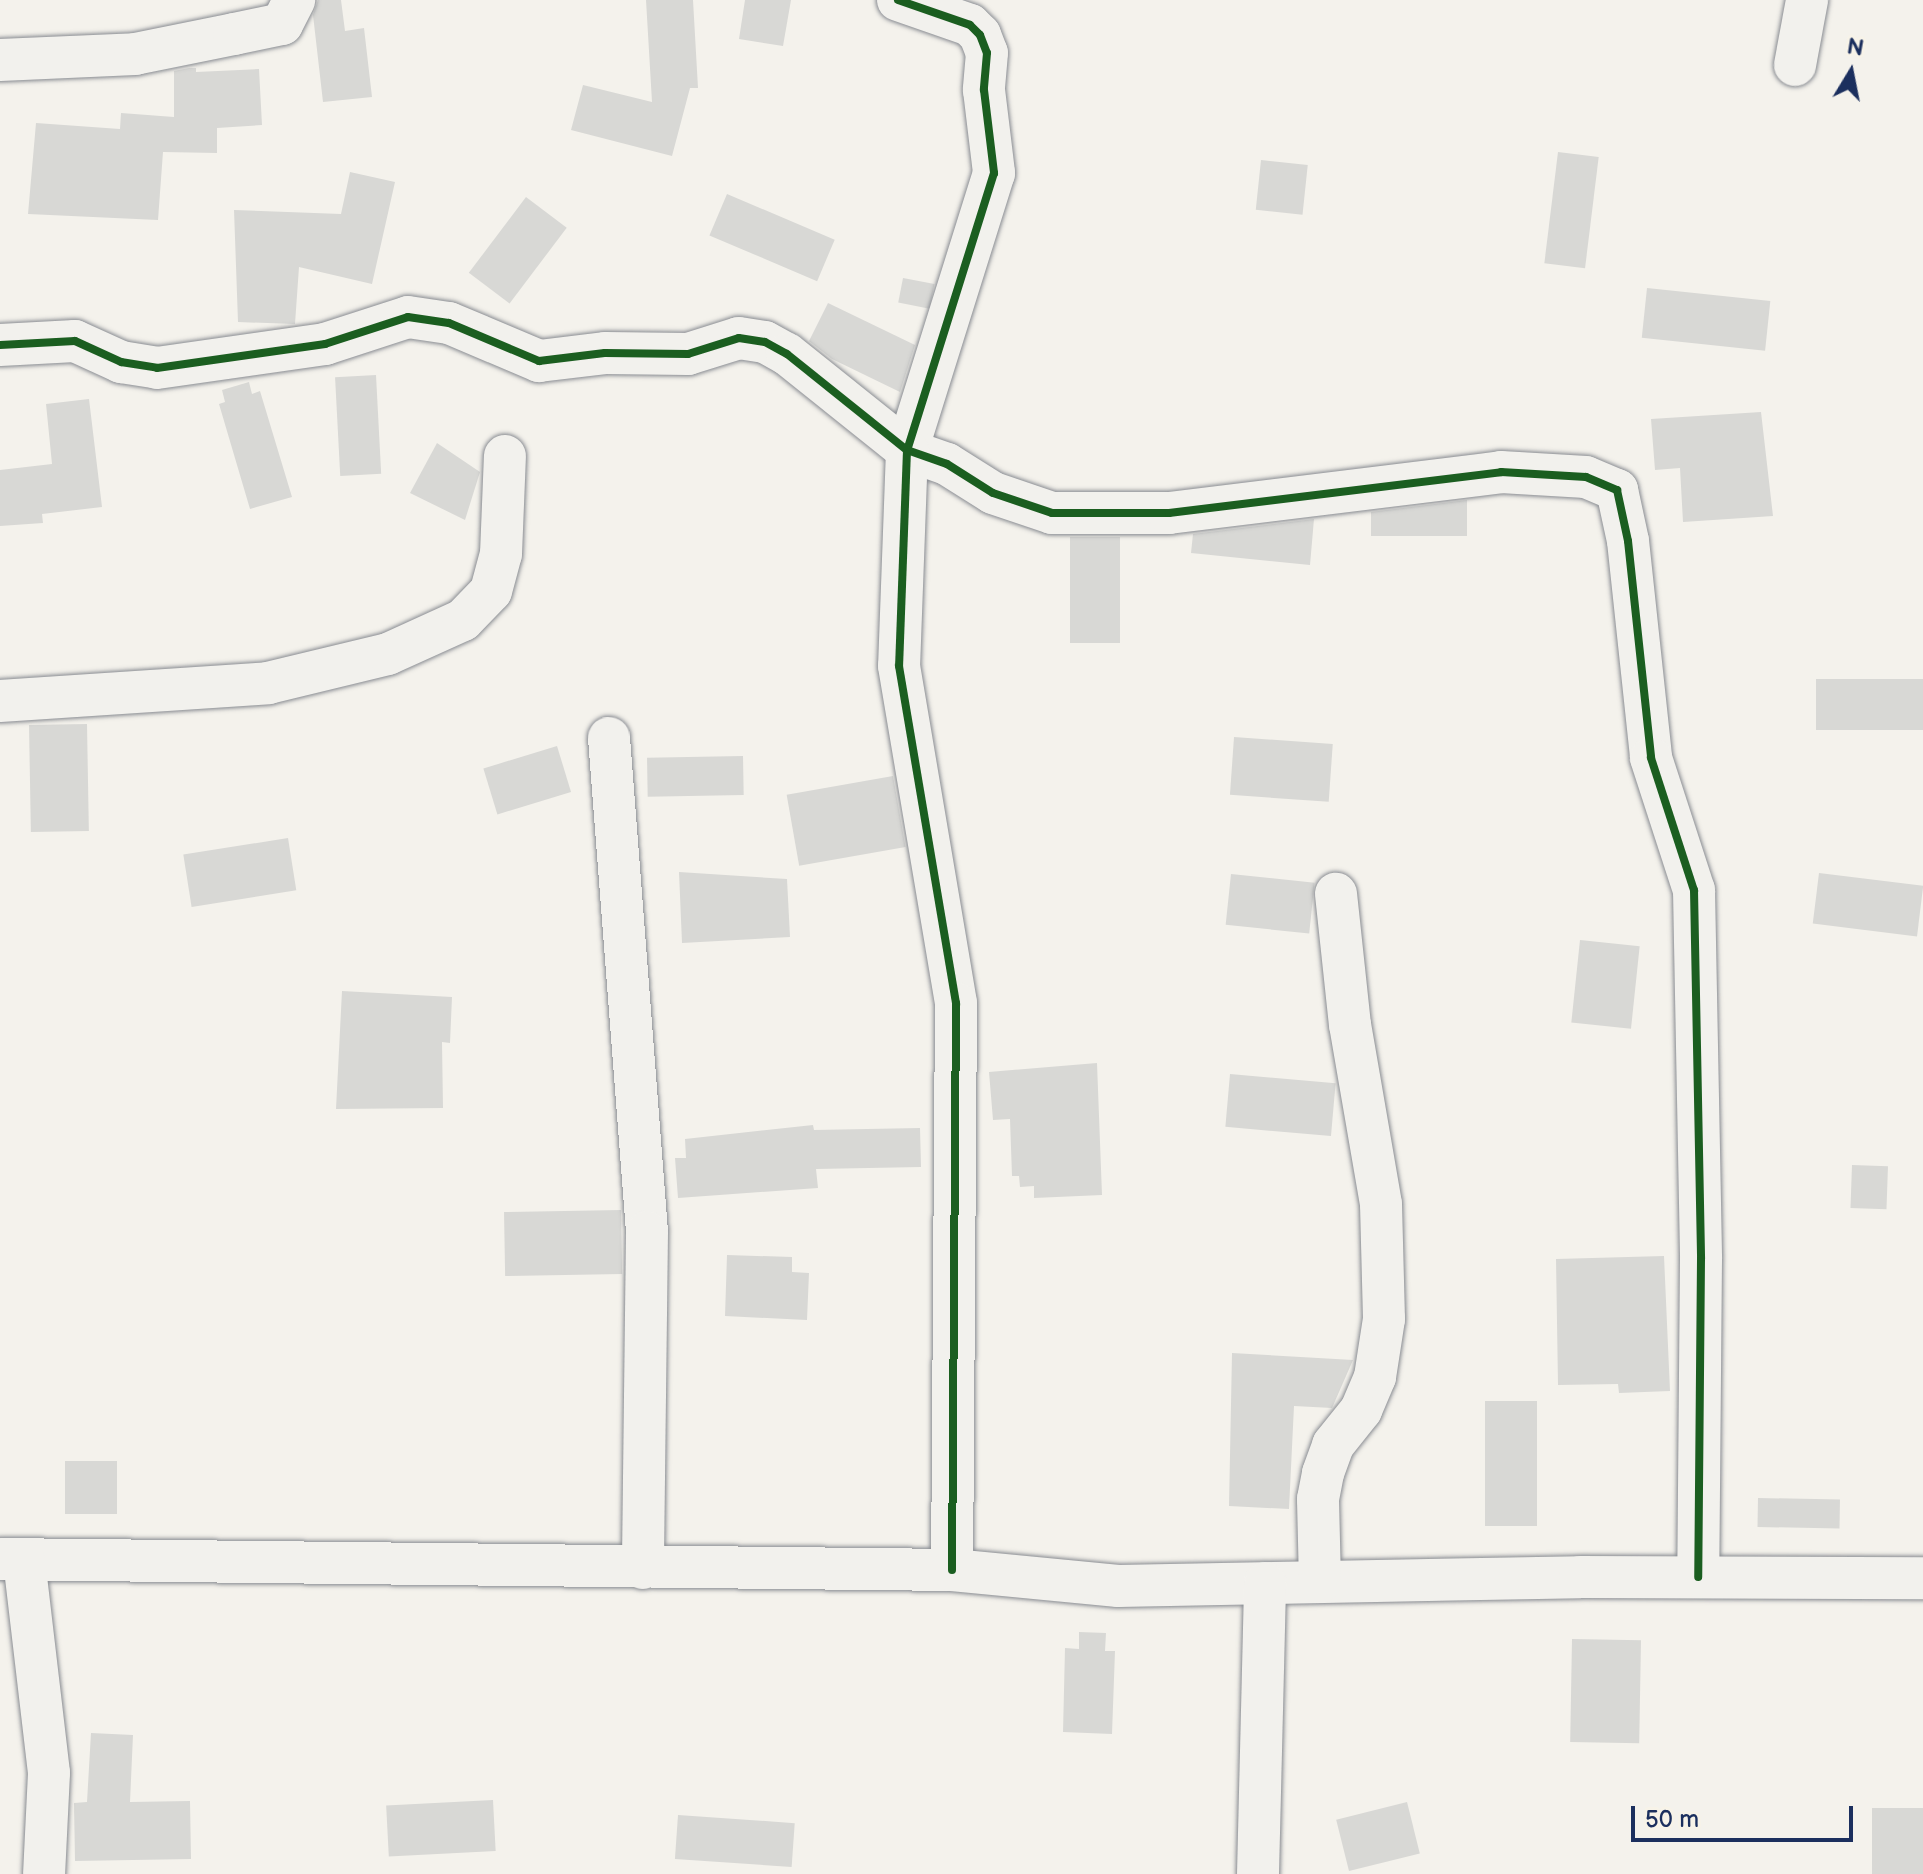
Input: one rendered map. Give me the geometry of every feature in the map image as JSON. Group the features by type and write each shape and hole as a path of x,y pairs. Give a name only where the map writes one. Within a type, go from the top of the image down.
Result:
{"street":[{"path":"0,60 135,54 234,34 282,24 294,0"},
{"path":"898,0 970,25 980,35 987,53 984,90 994,173 907,450 899,666 956,1003 952,1570"},
{"path":"1795,65 1807,0"},
{"path":"0,345 75,341 121,362 157,368 325,344 408,317 449,323 539,361 605,353 688,354 739,338 765,342 787,354 907,450 947,464 993,493 1052,513 1169,513 1501,472 1586,477 1617,490 1628,541 1651,758 1694,890 1701,1259 1698,1577"},
{"path":"0,701 268,683 388,654 463,620 491,591 501,554 505,456"},
{"path":"609,738 647,1232 643,1568"},
{"path":"1320,1582 1318,1499 1323,1473 1333,1445 1361,1410 1375,1377 1384,1319 1381,1204 1350,1025 1336,894"},
{"path":"44,1874 49,1773 12,1560 952,1570 1118,1586 1698,1577 1923,1578"},
{"path":"1258,1874 1265,1583"}],"building":[{"path":"318,0 341,0 345,31 364,28 372,97 323,102 313,15"},
{"path":"646,0 693,0 698,88 690,88 672,156 571,130 583,85 652,102"},
{"path":"745,0 791,0 783,46 739,39"},
{"path":"196,68 196,72 259,69 262,125 217,128 217,153 163,152 158,220 28,214 36,123 120,129 121,113 174,117 174,71"},
{"path":"1558,152 1599,157 1585,268 1544,263"},
{"path":"1261,160 1308,165 1303,215 1256,210"},
{"path":"350,172 395,182 372,284 299,267 295,324 238,322 234,210 341,214"},
{"path":"727,194 835,240 817,281 709,235"},
{"path":"526,197 567,228 510,304 469,273"},
{"path":"903,278 934,284 930,309 898,303"},
{"path":"1647,288 1770,301 1765,351 1642,338"},
{"path":"828,303 915,345 900,392 832,359 809,341"},
{"path":"376,375 381,474 340,476 335,377"},
{"path":"249,382 252,394 260,391 292,497 250,509 219,404 225,402 222,390"},
{"path":"89,399 102,507 42,514 43,523 0,526 0,470 52,464 46,404"},
{"path":"1761,412 1773,516 1683,522 1680,468 1655,470 1651,419"},
{"path":"437,443 480,472 465,520 410,493"},
{"path":"1467,500 1467,536 1371,536 1371,512"},
{"path":"1314,519 1310,565 1191,553 1193,534"},
{"path":"1070,537 1120,537 1120,643 1070,643"},
{"path":"1816,679 1923,679 1923,730 1816,730"},
{"path":"87,724 89,831 31,832 29,725"},
{"path":"1234,737 1333,744 1329,802 1230,795"},
{"path":"557,746 571,792 497,814 483,769"},
{"path":"743,756 744,795 648,797 647,758"},
{"path":"893,776 906,847 799,866 787,795"},
{"path":"288,838 296,890 192,907 183,855"},
{"path":"679,872 787,879 790,937 682,943"},
{"path":"1819,873 1923,886 1917,936 1813,924"},
{"path":"1231,874 1315,883 1309,934 1226,925"},
{"path":"1580,940 1640,946 1631,1029 1571,1023"},
{"path":"342,991 452,997 450,1043 442,1042 443,1108 336,1109"},
{"path":"1097,1063 1102,1195 1034,1198 1034,1186 1020,1187 1019,1176 1012,1176 1010,1119 993,1120 989,1072"},
{"path":"1230,1074 1336,1083 1331,1136 1225,1127"},
{"path":"813,1125 814,1130 920,1128 921,1167 816,1169 818,1188 678,1198 675,1158 686,1158 685,1139"},
{"path":"1852,1165 1888,1166 1886,1209 1850,1208"},
{"path":"621,1210 622,1274 505,1276 504,1212"},
{"path":"727,1255 792,1257 792,1272 809,1273 807,1320 725,1316"},
{"path":"1664,1256 1670,1391 1619,1393 1618,1384 1558,1385 1556,1259"},
{"path":"1232,1353 1353,1360 1332,1408 1294,1406 1289,1509 1229,1506"},
{"path":"1485,1401 1537,1401 1537,1526 1485,1526"},
{"path":"65,1461 117,1461 117,1514 65,1514"},
{"path":"1758,1498 1840,1499 1839,1528 1757,1527"},
{"path":"1079,1632 1106,1633 1105,1651 1115,1651 1112,1734 1063,1732 1065,1648 1079,1649"},
{"path":"1572,1639 1641,1640 1639,1743 1570,1742"},
{"path":"91,1733 133,1735 130,1802 190,1801 191,1859 75,1861 74,1803 87,1802"},
{"path":"493,1800 496,1851 389,1857 386,1806"},
{"path":"1407,1802 1420,1853 1349,1871 1336,1820"},
{"path":"1872,1808 1923,1808 1923,1874 1872,1874"},
{"path":"678,1815 795,1823 792,1867 675,1859"}],"cycle path":[{"path":"898,0 970,25 980,35 987,53 984,90 994,173 907,450 947,464 993,493 1052,513 1169,513 1501,472 1586,477 1617,490 1628,541 1651,758 1694,890 1701,1259 1698,1577"},
{"path":"0,345 75,341 121,362 157,368 325,344 408,317 449,323 539,361 605,353 688,354 739,338 765,342 787,354 907,450 899,666 956,1003 952,1570"}]}
